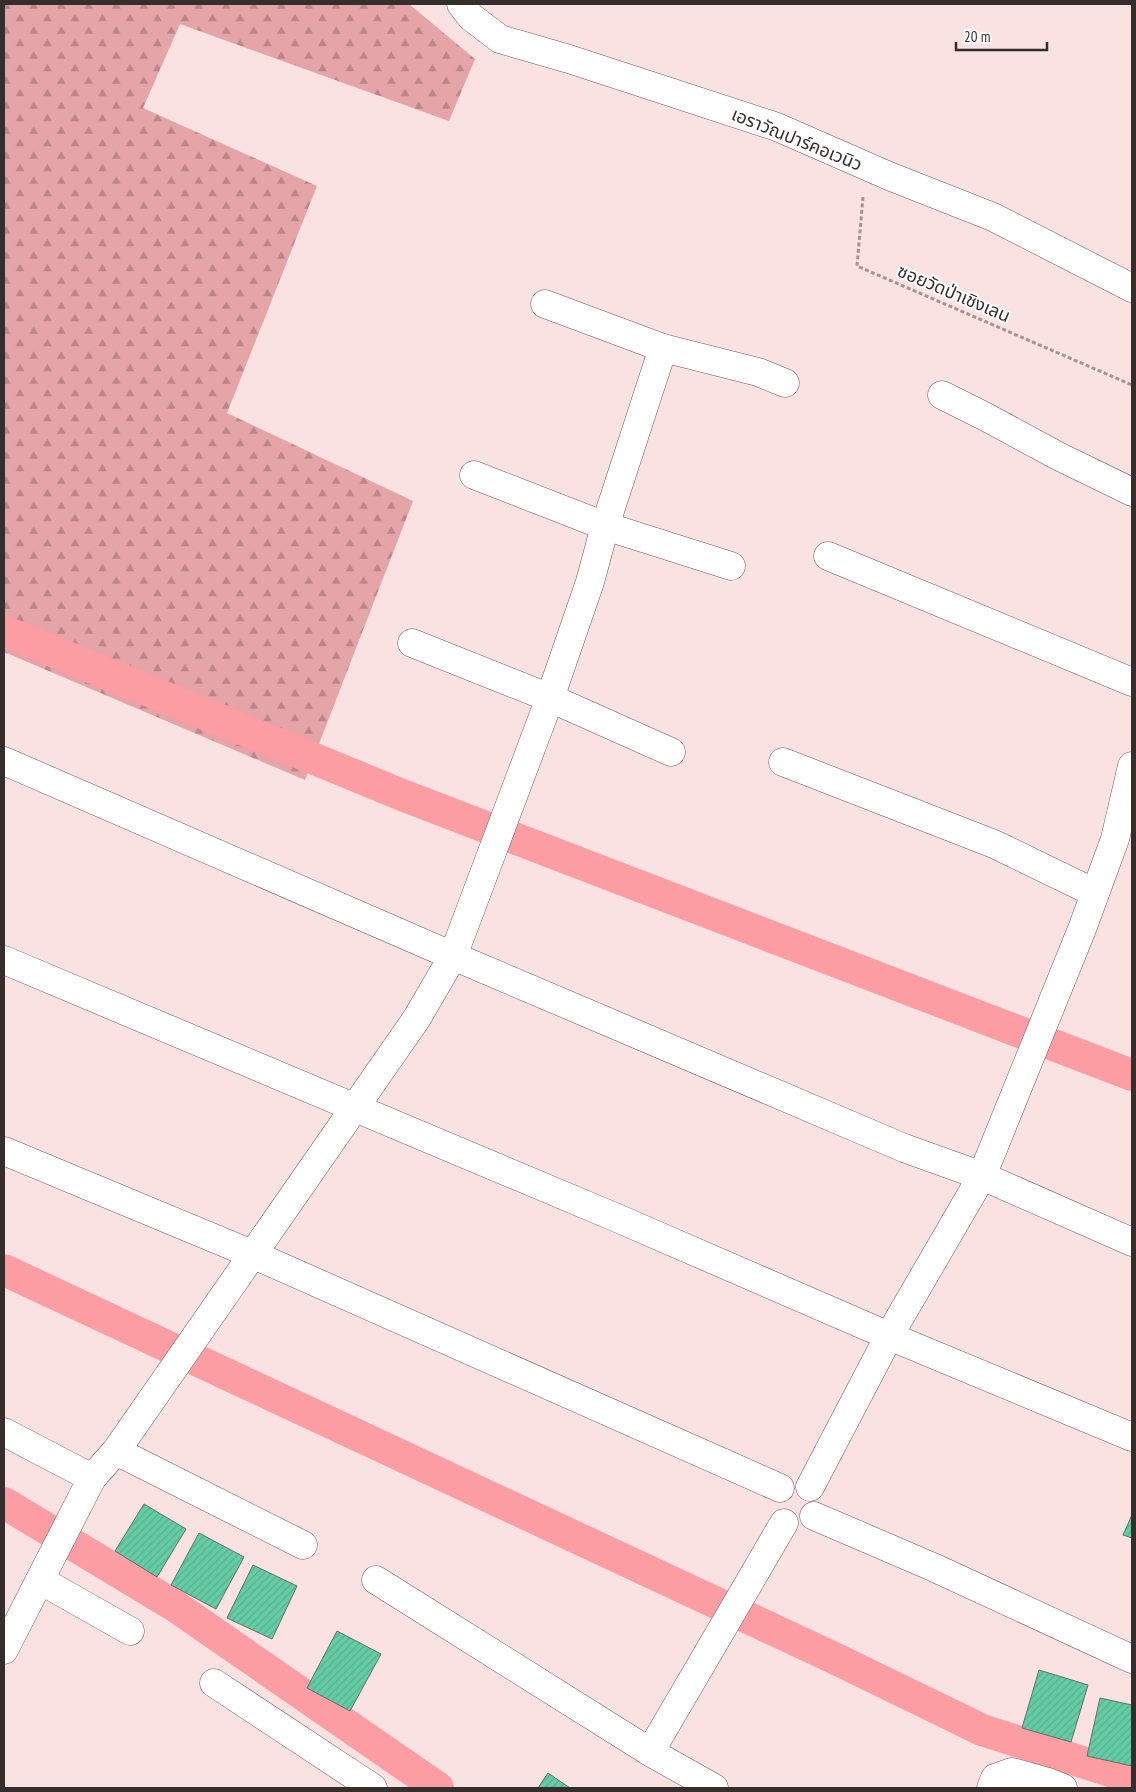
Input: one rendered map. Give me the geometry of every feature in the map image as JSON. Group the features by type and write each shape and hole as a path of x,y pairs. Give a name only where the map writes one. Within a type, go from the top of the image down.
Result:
{"street":[{"name":"เอราวัณปาร์คอเวนิว","path":"461,4 471,17 500,39 569,59 778,127 866,166 993,217 1132,288"},
{"path":"545,304 663,348 758,372 785,383"},
{"path":"4,1650 92,1478 116,1451 417,1018 453,956 550,698 590,582 605,526 663,348"},
{"path":"942,395 1058,456 1132,492"},
{"path":"474,475 605,526 731,566"},
{"path":"828,556 1132,682"},
{"path":"412,643 550,698 671,752"},
{"path":"4,761 453,956 904,1148 982,1176 1132,1242"},
{"path":"783,762 994,844 1095,893"},
{"path":"810,1488 890,1336 982,1176 1062,978 1115,839 1132,766"},
{"path":"4,960 1132,1437"},
{"path":"4,1151 252,1254 780,1488"},
{"path":"4,1432 92,1478"},
{"path":"116,1451 303,1544"},
{"path":"795,1482 810,1488 815,1494 817,1501 817,1510 814,1516 808,1522 800,1525 792,1526 784,1523 775,1511 775,1495 780,1488 795,1482"},
{"path":"814,1516 935,1568 1132,1659"},
{"path":"650,1752 784,1523"},
{"path":"40,1580 130,1631"},
{"path":"376,1580 650,1752 714,1788"},
{"path":"214,1682 373,1788"},
{"path":"991,1788 995,1778 1012,1772 1063,1788"}],"path":[{"name":"ซอยวัดป่าเชิงเลน","path":"866,166 857,266 1132,386"}],"green space":[{"path":"4,4 409,4 475,59 449,121 180,24 143,108 317,186 227,413 413,501 305,780 4,652"}],"building":[{"path":"144,1504 186,1529 157,1577 115,1551"},
{"path":"1132,1515 1132,1538 1123,1535"},
{"path":"199,1533 244,1557 216,1609 171,1585"},
{"path":"253,1565 297,1586 272,1639 227,1618"},
{"path":"337,1631 381,1654 350,1711 307,1688"},
{"path":"1039,1670 1088,1685 1071,1742 1022,1728"},
{"path":"1100,1698 1132,1705 1132,1766 1087,1756"},
{"path":"548,1773 570,1788 538,1788"}],"waterway":[{"path":"4,631 402,795 1132,1075"},
{"path":"4,1270 834,1658 982,1730 1132,1778"},
{"path":"4,1503 175,1606 438,1788"}]}
